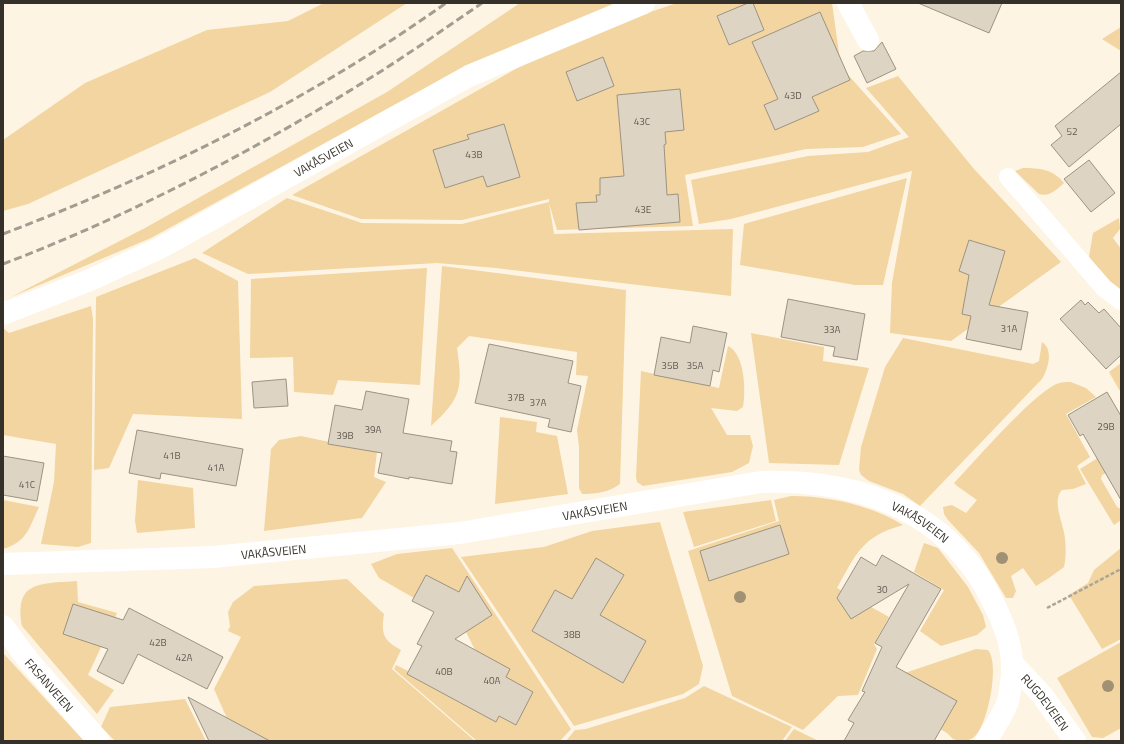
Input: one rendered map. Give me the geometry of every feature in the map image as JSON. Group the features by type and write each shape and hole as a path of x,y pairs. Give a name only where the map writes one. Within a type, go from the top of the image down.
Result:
{"street":[{"name":"VAKÅSVEIEN","path":"3,314 90,280 160,248 469,76 644,3"},
{"path":"848,3 868,40"},
{"name":"VAKÅSVEIEN","path":"3,564 213,557 460,533 761,482 796,481 874,496 918,517 953,543 984,583 1008,636 1014,664 1007,702 986,741"},
{"name":"FASANVEIEN","path":"3,626 28,660 99,741"},
{"name":"RUGDEVEIEN","path":"1014,664 1042,695 1075,741"}],"lane":[{"path":"1008,177 1104,288 1121,300"}],"path":[{"path":"1047,608 1121,569"}],"shaded area":[{"path":"324,3 407,3 270,92 28,204 3,211 3,140 85,83 207,30 288,21"},
{"path":"520,3 618,3 495,54 394,105 151,238 11,297 145,228 387,92"},
{"path":"677,3 832,3 841,67 901,134 863,147 806,149 685,175 693,226 557,230 549,203 554,234 733,229 731,296 496,268 437,263 248,274 202,253 287,198 362,223 462,224 549,202 549,199 462,220 361,219 292,195 544,53 603,28"},
{"path":"1121,27 1121,51 1102,39"},
{"path":"898,76 974,169 1061,262 951,341 890,333 892,283 912,171 731,219 699,224 691,180 808,156 868,152 909,137 866,88"},
{"path":"1023,168 1045,170 1060,178 1064,183 1050,194 1039,194 1015,171"},
{"path":"907,178 883,285 855,285 740,265 744,224"},
{"path":"1119,218 1120,229 1113,238 1121,249 1121,292 1101,274 1089,257 1093,233"},
{"path":"195,258 238,281 242,419 133,414 109,468 94,470 96,297"},
{"path":"442,266 626,290 620,484 607,491 593,494 582,494 579,488 579,447 577,430 588,376 576,375 577,352 469,336 457,348 460,373 458,392 449,408 431,426"},
{"path":"427,268 420,385 338,380 333,395 294,392 293,357 250,358 251,279"},
{"path":"91,306 93,319 91,543 78,547 41,544 54,482 56,444 3,435 3,328 9,333"},
{"path":"751,333 824,347 823,361 869,368 839,465 769,463"},
{"path":"903,338 1033,364 1039,361 1042,342 1046,345 1049,355 1048,365 1042,379 920,506 903,494 869,481 861,475 859,470 861,447 885,367"},
{"path":"728,346 734,350 741,365 744,383 743,407 737,411 711,408 727,435 750,435 753,446 749,463 732,472 643,486 637,482 636,477 641,371 719,388"},
{"path":"1121,363 1121,393 1109,372"},
{"path":"1071,382 1086,388 1096,397 1066,414 1090,457 1077,466 1086,484 1073,489 1062,490 1059,495 1058,506 1065,542 1064,567 1036,586 1023,568 1011,576 1016,591 1013,598 1006,598 979,553 948,520 944,514 943,507 952,505 966,513 977,500 954,483 1006,427 1035,399 1059,383"},
{"path":"500,417 537,422 536,432 557,436 568,494 495,504"},
{"path":"301,436 377,452 374,477 386,482 362,518 264,531 271,449 279,440"},
{"path":"1101,456 1106,473 1102,475 1101,479 1117,507 1121,509 1121,520 1114,525 1080,469"},
{"path":"138,480 193,488 195,528 137,533 135,521"},
{"path":"791,496 805,496 849,503 877,512 903,525 889,529 869,541 855,556 837,588 889,617 874,644 877,649 858,695 838,696 803,730 732,696 688,551 779,521 774,500"},
{"path":"3,500 39,507 30,528 22,538 11,546 3,549"},
{"path":"771,500 776,521 694,547 683,512"},
{"path":"660,522 703,666 699,684 683,694 574,726 461,557 544,547 592,531"},
{"path":"924,543 938,548 968,587 983,615 986,627 977,635 941,646 920,631 944,590 914,572"},
{"path":"452,548 571,729 560,741 477,741 394,669 396,665 414,674 478,656 463,626 379,578 371,564 397,554"},
{"path":"1121,548 1121,639 1102,649 1069,595 1088,583 1094,570"},
{"path":"347,579 384,614 383,632 390,643 401,650 392,669 475,741 237,741 214,689 241,637 228,631 230,626 228,612 233,602 254,586"},
{"path":"77,581 78,602 117,613 88,675 114,690 97,714 22,626 22,600 26,592 33,587 42,584"},
{"path":"1121,642 1121,728 1103,738 1092,737 1057,678"},
{"path":"976,649 988,650 993,667 993,680 985,718 976,735 971,739 959,741 953,739 947,733 876,693 884,680"},
{"path":"3,653 84,741 3,741"},
{"path":"704,686 792,727 782,741 566,741 575,730 586,729 685,698"},
{"path":"185,699 206,741 115,741 101,727 110,707"},
{"path":"794,729 819,741 785,741"}],"building":[{"path":"748,3 753,3 764,30 729,45 717,16"},
{"path":"918,3 1002,3 989,33"},
{"path":"820,12 850,80 812,97 819,111 775,130 764,105 778,99 752,42"},
{"path":"882,42 896,69 867,83 854,56 863,51 874,51"},
{"path":"603,57 614,86 577,101 566,72"},
{"path":"1121,72 1121,124 1069,167 1051,145 1062,136 1055,126"},
{"path":"680,89 684,130 665,132 666,144 664,145 667,195 678,194 680,222 579,230 576,203 597,202 596,195 600,195 600,178 624,176 617,95"},
{"path":"504,124 520,177 487,187 483,176 445,188 433,150 469,139 467,135"},
{"path":"1089,160 1115,193 1091,212 1064,179"},
{"path":"969,240 1005,251 989,305 1028,312 1021,350 966,339 971,316 962,314 969,275 959,271"},
{"path":"788,299 865,314 857,360 833,356 835,347 781,337"},
{"path":"1081,300 1085,305 1088,302 1099,313 1104,309 1121,328 1121,355 1106,369 1060,319"},
{"path":"693,326 727,333 719,372 713,370 710,386 654,375 661,337 690,343"},
{"path":"489,344 573,361 568,383 581,386 571,432 548,427 550,419 475,403"},
{"path":"286,379 288,406 254,408 252,382"},
{"path":"366,391 409,399 403,433 452,441 450,451 457,452 452,484 409,477 409,479 378,473 382,453 328,444 335,405 362,410"},
{"path":"1107,392 1121,416 1121,500 1083,434 1080,436 1068,415"},
{"path":"137,430 243,449 236,486 161,473 160,479 129,473"},
{"path":"3,456 44,463 37,501 3,495"},
{"path":"780,525 789,554 709,581 700,551"},
{"path":"882,555 941,589 896,667 957,701 934,741 844,741 854,723 848,720 865,692 862,691 882,647 875,643 909,584 851,619 837,598 861,557 876,566"},
{"path":"596,558 624,575 600,615 646,641 623,683 532,631 555,590 572,599"},
{"path":"426,575 459,592 467,576 492,615 455,639 510,669 506,677 533,692 516,725 499,716 496,722 407,674 422,646 417,644 434,612 412,601"},
{"path":"73,604 123,620 129,608 223,657 207,689 138,654 123,684 97,671 108,649 63,634"},
{"path":"188,697 270,741 209,741"}],"railway":[{"path":"3,234 118,187 232,133 341,72 446,3"},
{"path":"3,264 143,204 235,157 324,107 411,52 482,3"}]}
